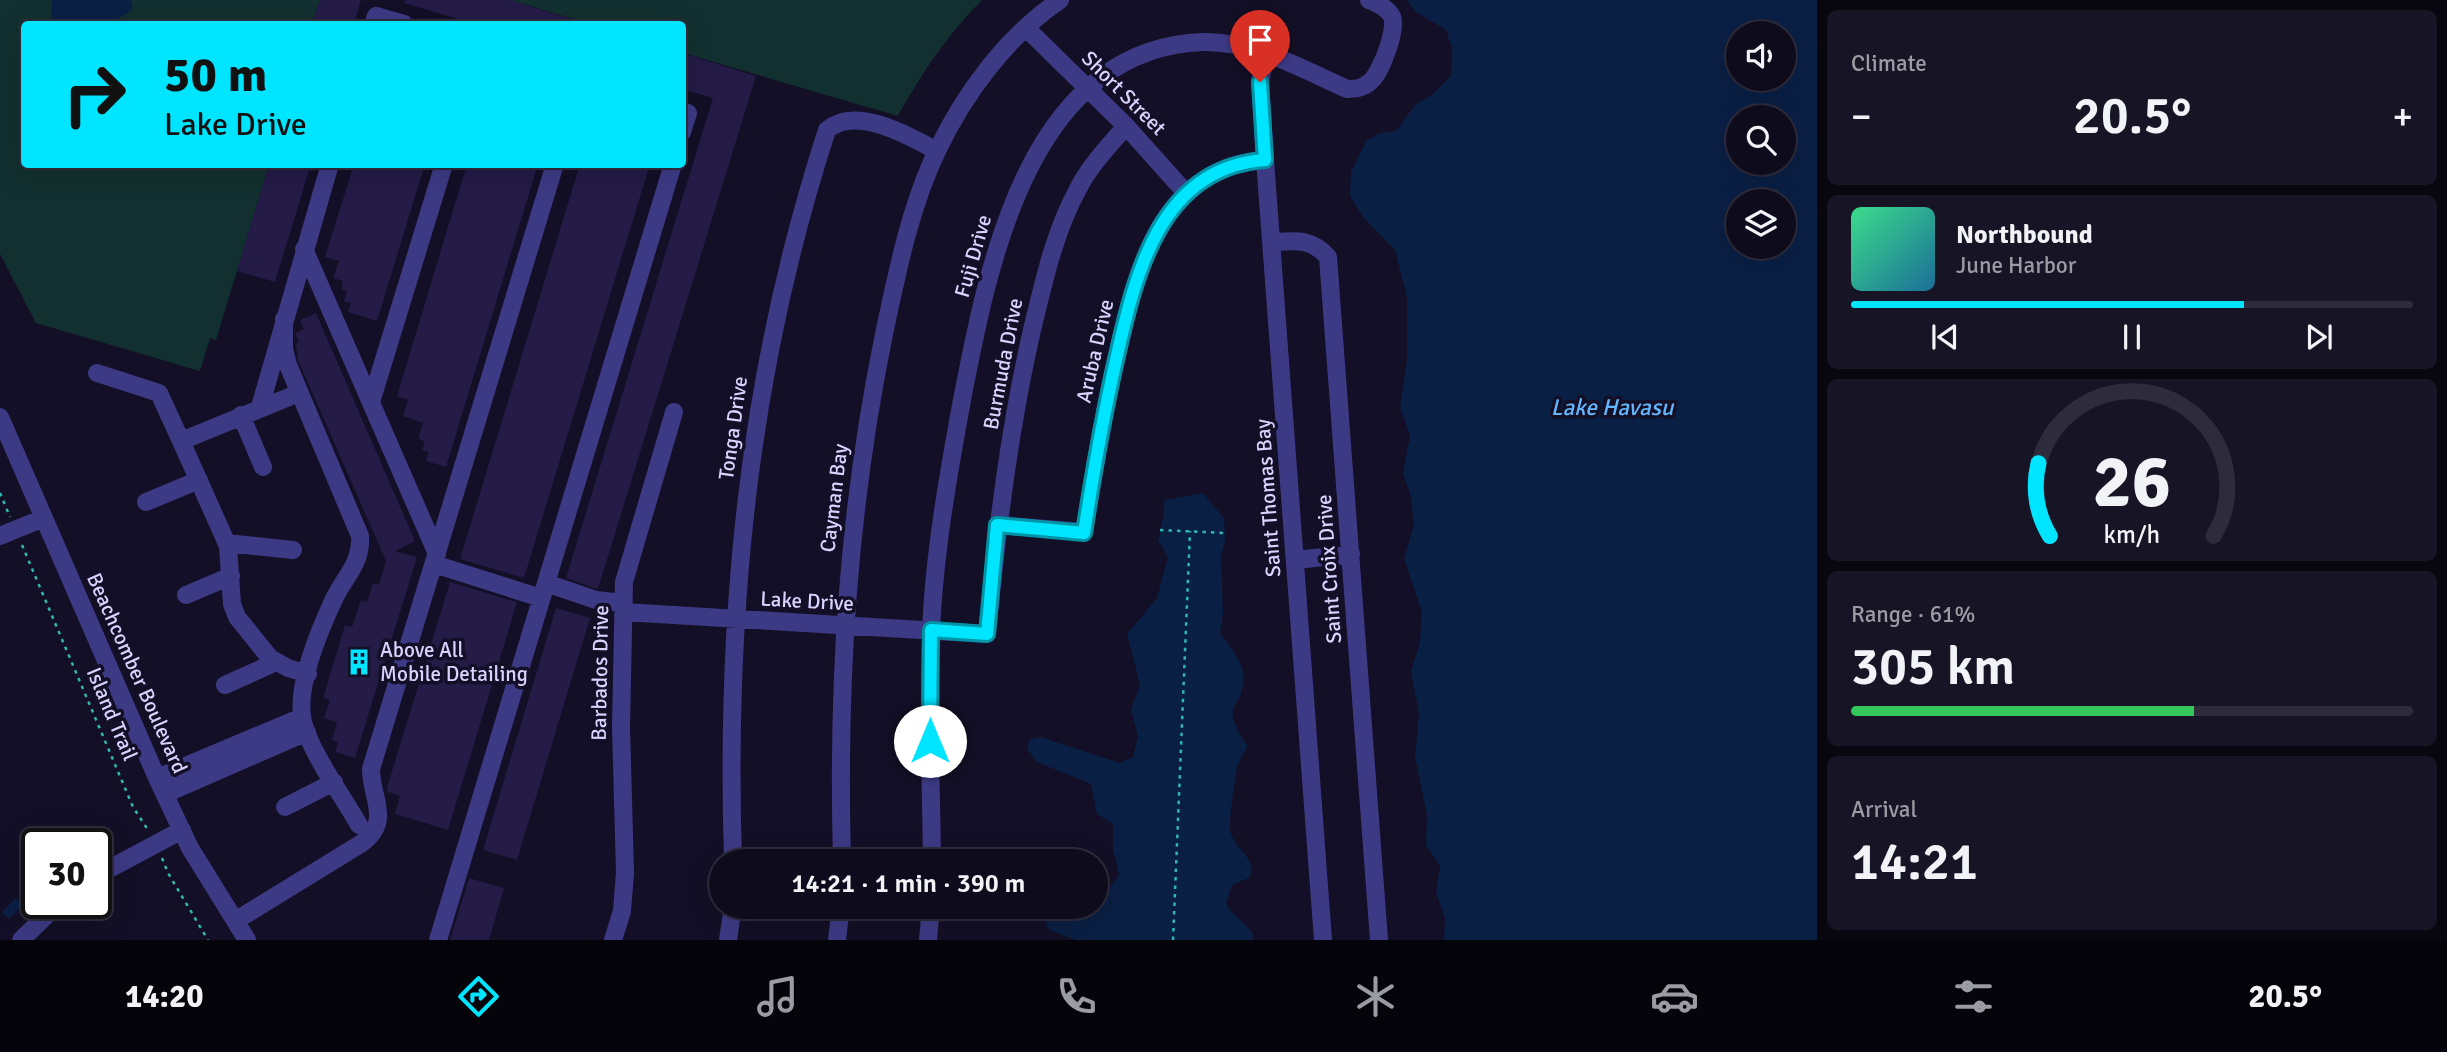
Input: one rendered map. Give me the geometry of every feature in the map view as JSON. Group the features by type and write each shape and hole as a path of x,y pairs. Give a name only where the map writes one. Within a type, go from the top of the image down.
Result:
{"street":[{"path":"937,150 959,110 990,66 1026,28 1059,0"},
{"name":"Fuji Drive","path":"932,849 931,630 956,437 974,339 999,238 1034,157 1054,127 1088,89 1131,59 1167,47 1204,42 1236,44 1266,53 1347,89 1361,89 1374,79 1395,30 1393,16 1382,5 1369,0"},
{"path":"374,21 376,16 394,21"},
{"name":"Short Street","path":"1026,28 1126,126 1186,193"},
{"name":"Saint Thomas Bay","path":"1266,53 1260,82 1265,160 1323,940"},
{"name":"Tonga Drive","path":"733,849 730,730 735,619 747,486 764,373 798,221 827,130 837,121 850,118 905,133 937,150"},
{"name":"Burmuda Drive","path":"987,634 997,525 1020,382 1049,259 1079,187 1126,126"},
{"name":"Cayman Bay","path":"842,849 843,626 856,492 873,387 910,225 937,150"},
{"name":"Aruba Drive","path":"997,525 1084,533 1103,414 1132,292 1143,258 1159,226 1186,193 1239,162 1265,160"},
{"path":"260,407 329,168"},
{"path":"371,402 443,168"},
{"path":"235,921 362,843 375,830 380,812 371,769 554,168"},
{"path":"438,940 672,168"},
{"name":"Saint Croix Drive","path":"1273,242 1306,241 1318,246 1328,257 1379,940"},
{"path":"304,249 371,402 435,559"},
{"path":"284,319 285,355 360,540 356,564 327,615 302,693 305,725 359,825"},
{"path":"97,373 159,393 227,543 235,614 263,651 276,662 308,674"},
{"path":"181,440 299,393"},
{"name":"Barbados Drive","path":"613,940 622,911 625,873 621,727 624,582 674,412"},
{"path":"241,415 264,467"},
{"name":"Beachcomber Boulevard","path":"0,416 161,786 182,830 247,940"},
{"path":"146,502 199,481"},
{"path":"8,533 44,518"},
{"path":"227,543 293,550"},
{"path":"1296,560 1351,554"},
{"name":"Lake Drive","path":"435,559 544,591 624,608 735,619 987,634"},
{"path":"186,595 231,576"},
{"path":"225,685 276,662"},
{"path":"161,786 305,725"},
{"path":"285,807 334,782"},
{"path":"112,867 182,830"},
{"path":"21,940 43,919"},
{"path":"727,940 731,919"},
{"path":"837,940 839,919"},
{"path":"928,940 930,919"}],"path":[{"name":"Island Trail","path":"0,493 8,533 133,807 157,843 168,873 208,940"},
{"path":"1160,530 1225,533"},
{"path":"1173,940 1190,531"}],"green space":[{"path":"0,0 320,0 313,21 21,21 21,168 268,168 216,340 210,338 200,371 36,323 0,254"},
{"path":"510,0 982,0 936,55 898,116 686,54 686,21 580,21"}],"water":[{"path":"52,0 132,2 132,10 114,21 51,21"},
{"name":"Lake Havasu","path":"1407,0 1817,0 1817,940 1444,940 1445,918 1436,892 1440,866 1426,845 1427,815 1415,757 1419,713 1411,672 1420,642 1422,612 1404,559 1414,525 1411,497 1403,473 1410,436 1400,407 1407,361 1407,297 1395,250 1363,217 1350,196 1351,172 1366,141 1379,133 1396,131 1415,105 1433,94 1451,76 1452,49 1446,30 1416,12"},
{"path":"1203,493 1224,518 1225,541 1221,556 1223,614 1220,633 1242,667 1243,685 1234,706 1233,719 1247,745 1237,769 1230,831 1252,869 1249,878 1232,885 1226,903 1254,936 1252,940 1076,940 1049,930 1044,919 1108,919 1108,888 1119,875 1113,848 1113,824 1097,814 1091,784 1037,762 1027,749 1029,740 1040,737 1120,763 1133,757 1138,736 1131,710 1140,685 1127,634 1157,598 1168,557 1158,540 1164,500"},
{"path":"16,898 21,903 21,907 9,919 2,912"}],"building":[{"path":"320,0 361,0 355,21 313,21"},
{"path":"405,0 510,0 578,21 465,21 404,3"},
{"path":"686,54 756,76 598,589 566,578 713,98 686,90"},
{"path":"268,168 310,168 275,282 237,271"},
{"path":"353,168 424,168 377,321 348,312 351,303 344,301 347,291 341,289 343,281 333,278 339,261 325,257"},
{"path":"466,168 537,168 446,467 426,461 429,452 422,450 425,441 418,439 423,423 403,416 408,400 397,396"},
{"path":"579,168 649,168 524,578 460,559"},
{"path":"316,313 415,541 395,551 417,557 355,758 335,752 338,742 332,740 337,722 324,718 330,700 323,698 345,625 352,627 361,600 367,602 373,583 379,585 386,561 298,360 296,344 299,342 295,333 304,329 300,320"},
{"path":"450,582 517,602 448,830 395,814 400,796 386,791"},
{"path":"556,608 590,618 517,860 483,850"},
{"path":"469,878 504,888 489,940 450,940"}],"place":[{"name":"Above All Mobile Detailing","path":"359,662"}],"route":[{"path":"930,741 931,630 987,634 997,525 1084,533 1103,414 1132,292 1143,258 1159,226 1186,193 1239,162 1265,160 1260,82"}]}
